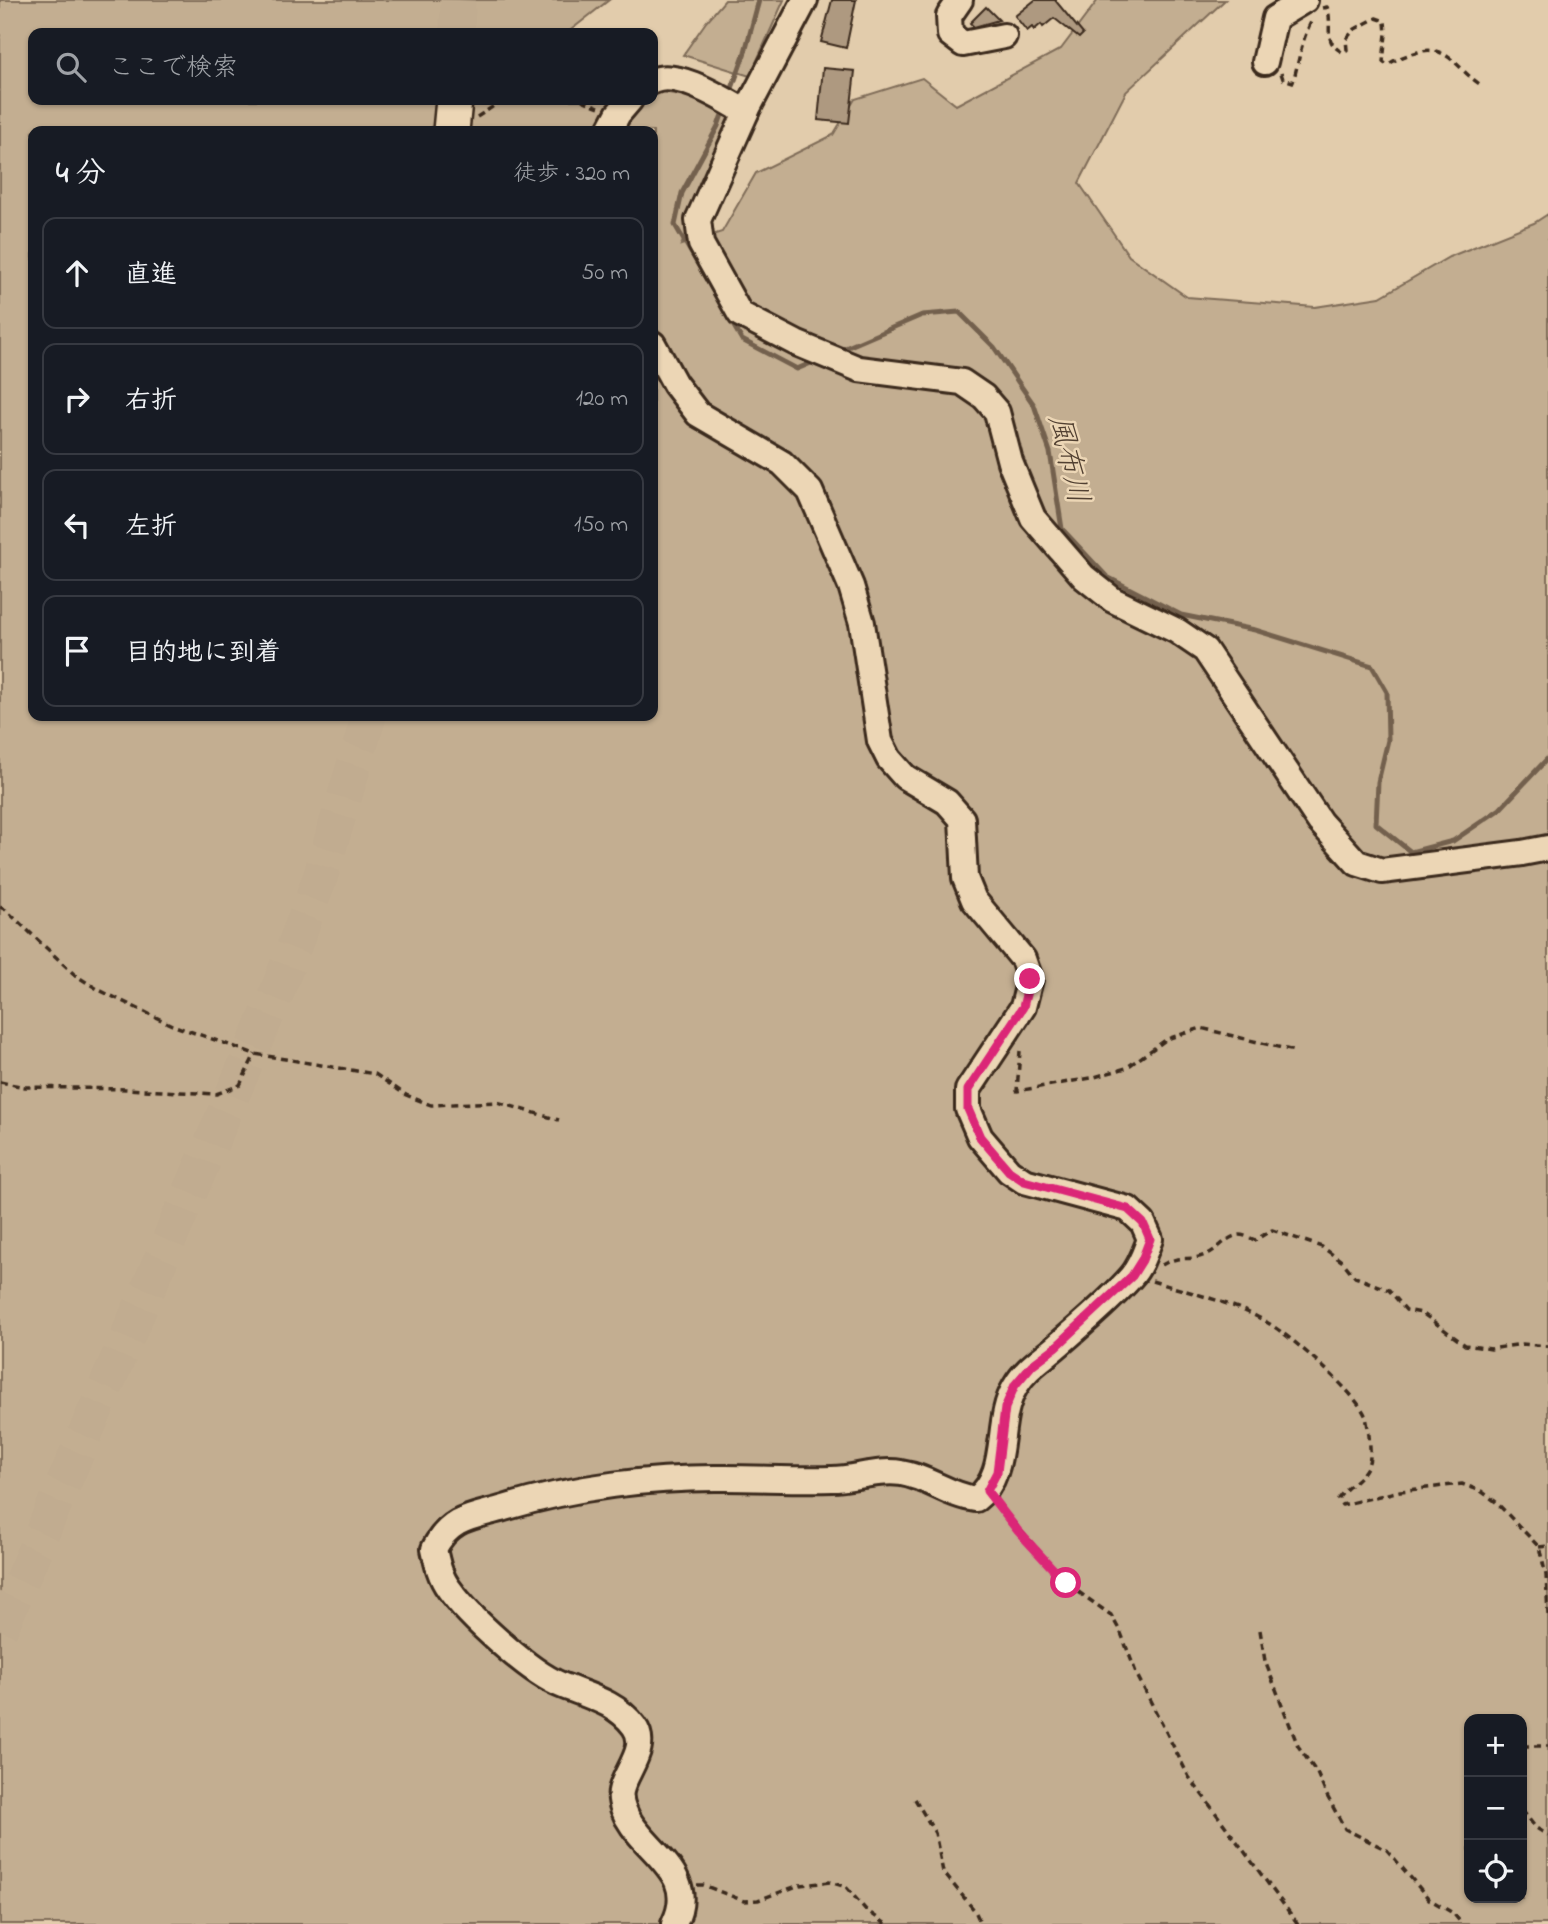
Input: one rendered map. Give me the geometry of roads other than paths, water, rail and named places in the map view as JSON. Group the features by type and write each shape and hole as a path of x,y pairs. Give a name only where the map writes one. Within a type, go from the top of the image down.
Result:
{"highway":[{"path":"451,126 454,105"}],"street":[{"path":"805,0 746,112 698,220 701,244 740,314 796,343 859,369 962,382 984,397 997,412 1010,462 1033,518 1084,577 1113,600 1178,631 1205,650 1320,822 1357,863 1382,871 1548,848"},
{"path":"960,0 949,16 950,34 963,44 1004,36"},
{"path":"1272,66 1275,18 1305,0"},
{"path":"658,78 674,79 702,89 746,112"},
{"path":"612,126 626,105"},
{"path":"658,353 675,383 698,414 782,463 810,491 851,586 862,622 880,741 889,759 905,778 947,802 962,819 965,878 974,900 1023,959 1030,979 1023,1007 968,1090 968,1109 980,1137 1009,1171 1024,1181 1128,1209 1143,1223 1150,1239 1132,1276 1056,1347 1032,1365 1015,1385 1005,1408 997,1472 987,1491 976,1499 962,1497 922,1478 899,1472 835,1479 685,1479 590,1487 545,1495 459,1520 441,1535 434,1549 440,1573 448,1588 467,1609 535,1669 559,1685 601,1699 624,1714 637,1729 639,1745 634,1763 620,1792 624,1812 633,1827 681,1885 682,1903 674,1924"}],"waterway":[{"name":"風布川","path":"730,94 759,0"},
{"name":"風布川","path":"725,106 718,126 682,193 675,225 742,340 797,369 818,360"},
{"name":"風布川","path":"836,352 922,315 959,312 994,347 1034,405 1050,452 1062,529 1107,577 1181,615 1255,630 1372,666 1387,692 1388,740 1378,782 1376,824 1411,852 1453,841 1500,809 1548,758"}],"tunnel":[{"path":"457,28 458,0"},
{"path":"0,1630 277,992 320,878 367,721"}]}
